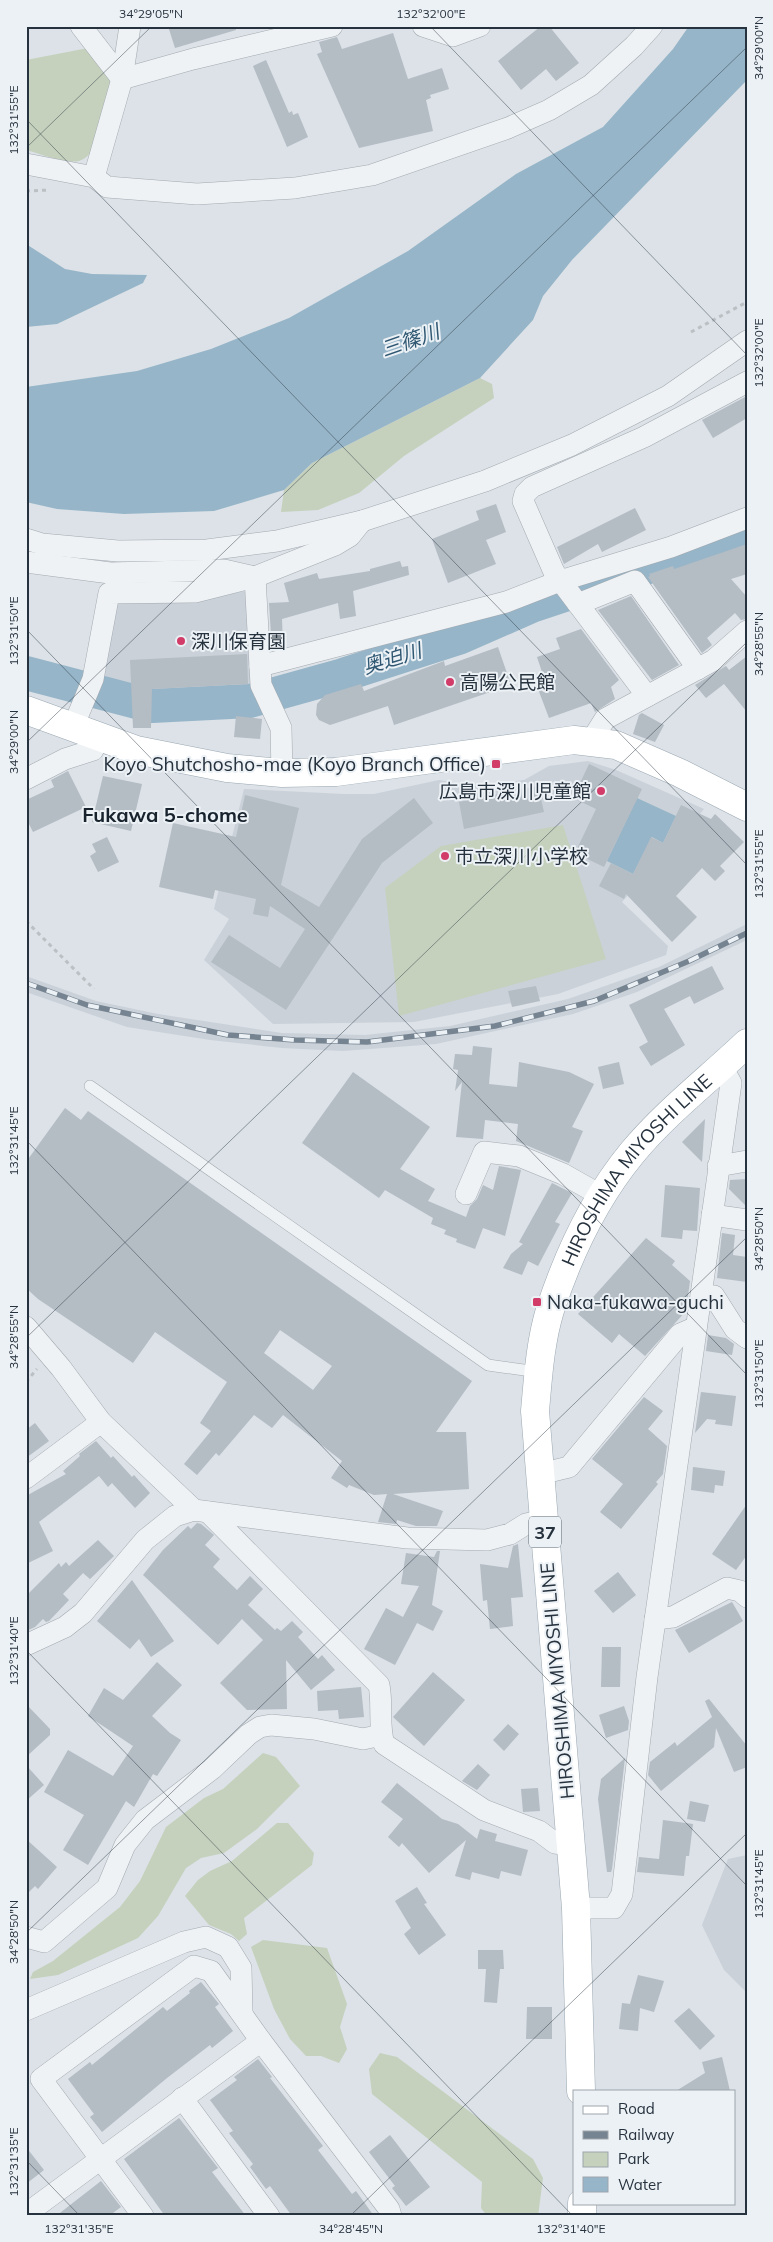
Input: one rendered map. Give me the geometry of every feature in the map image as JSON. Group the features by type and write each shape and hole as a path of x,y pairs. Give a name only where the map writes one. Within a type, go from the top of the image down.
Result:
{"main road":[{"path":"26,710 78,716 99,736 136,750 227,768 282,773 336,772 574,740 591,741 616,745 689,777 747,807"},
{"name":"HIROSHIMA MIYOSHI LINE","path":"581,2090 576,1908 569,1845 564,1745 535,1411 538,1372 550,1311 577,1242 602,1196 632,1153 678,1106 747,1043"}],"street":[{"path":"81,26 122,79"},
{"path":"94,177 122,79 130,26"},
{"path":"122,79 250,35 332,26"},
{"path":"423,26 453,36 480,26"},
{"path":"26,164 94,177 107,187 197,194 295,188 372,175 508,128 550,110 591,85 634,46 652,26"},
{"path":"26,540 42,544 118,551 207,550 277,541 362,521 485,481 572,445 668,396 747,341"},
{"path":"647,696 554,572 523,501 525,494 532,487 644,437 747,382"},
{"path":"569,592 671,547 747,518"},
{"path":"78,716 93,679 109,593 195,592 255,577 335,545 350,536 362,521"},
{"path":"26,562 110,573 224,570 255,577"},
{"path":"255,577 261,685 281,728 282,773"},
{"path":"260,666 506,602 635,580 698,669"},
{"path":"591,741 605,719 714,660 747,632"},
{"path":"26,780 65,760 93,750 99,736"},
{"path":"576,1908 614,1908 622,1894 655,1619 731,1083 722,1067"},
{"path":"466,1194 484,1152 519,1156 563,1174 602,1196"},
{"path":"718,1166 747,1161"},
{"path":"712,1215 747,1220"},
{"path":"701,1295 714,1296 735,1329 747,1338"},
{"path":"26,1327 56,1362 101,1422 201,1511 378,1685 382,1700 381,1735 384,1744 484,1810 539,1831 555,1843 569,1845"},
{"path":"540,1474 569,1467 680,1334 696,1327"},
{"path":"26,1478 101,1422"},
{"path":"26,1645 65,1627 83,1613 145,1540 175,1516 201,1511 407,1538 487,1540 510,1534 526,1524 544,1520"},
{"path":"655,1619 673,1617 727,1588 740,1591 747,1597"},
{"path":"26,1937 44,1942 106,1888 125,1845 145,1820 212,1769 249,1734 260,1727 270,1725 314,1729 362,1739 381,1735"},
{"path":"26,2010 184,1942 206,1937 228,1946 241,1968 242,2013"},
{"path":"142,2216 41,2079 194,1966 212,1971 261,2041 389,2209 391,2216"},
{"path":"26,2214 99,2158 261,2041"},
{"path":"182,2098 269,2216"}],"lane":[{"path":"90,1086 488,1365 538,1372"}],"path":[{"path":"691,332 747,302"},
{"path":"26,921 94,988"}],"shaded area":[{"name":"深川保育園","path":"248,591 254,690 157,695 129,690 103,682 114,601 193,599"},
{"name":"市立深川小学校","path":"588,761 616,770 704,809 622,902 668,946 666,955 558,994 414,1022 273,1024 204,960 229,919 214,909 244,789 374,794 439,780 473,786 524,780 549,766"},
{"path":"747,924 747,940 637,992 573,1014 436,1044 343,1051 282,1048 210,1040 127,1027 26,992 26,976 96,1001 158,1014 282,1033 365,1035 450,1026 568,999 659,967"},
{"path":"747,1855 747,1993 724,1970 702,1925 728,1859"}],"green space":[{"path":"88,48 112,81 102,126 93,149 87,157 73,162 59,160 26,150 26,60"},
{"path":"480,378 492,384 494,398 404,456 359,493 318,510 281,512 284,490 312,463"},
{"path":"563,825 606,959 399,1016 385,888 441,846"},
{"path":"263,1753 276,1757 300,1786 257,1829 224,1853 201,1858 186,1868 158,1916 138,1938 58,1975 30,1979 33,1972 53,1961 120,1907 140,1881 166,1827 204,1798 223,1789"},
{"path":"277,1823 288,1823 314,1853 312,1865 244,1918 247,1934 239,1941 231,1934 209,1925 185,1896 198,1880 210,1871 232,1861"},
{"path":"263,1940 327,1948 347,2004 340,2027 347,2049 339,2063 321,2056 306,2056 290,2039 274,2009 251,1947"},
{"path":"380,2053 397,2057 533,2159 543,2178 538,2216 487,2216 481,2208 482,2182 372,2094 369,2069"}],"water":[{"name":"三篠川","path":"689,26 747,26 747,80 572,260 543,296 533,320 480,378 312,463 284,490 214,511 124,514 57,509 26,502 26,387 137,371 211,349 289,318 408,251 516,174 603,127 673,49"},
{"path":"26,244 65,269 92,274 147,275 143,283 57,324 26,327"},
{"path":"637,798 676,816 663,843 652,837 633,874 607,861"}],"building":[{"path":"168,26 236,26 236,30 175,48"},
{"path":"541,26 549,26 579,63 556,81 546,69 521,90 498,61"},
{"path":"393,33 408,79 442,68 449,89 430,95 431,98 426,100 433,131 359,148 317,54 322,52 319,42 337,37 342,49"},
{"path":"266,60 289,113 292,111 293,115 298,113 308,137 287,147 253,66"},
{"path":"747,396 747,418 713,438 702,420"},
{"path":"496,504 506,532 486,540 496,564 448,583 432,539 479,520 476,511"},
{"path":"635,508 646,530 602,552 598,544 564,564 557,547"},
{"path":"747,544 747,574 731,579 747,597 747,619 741,620 735,613 707,638 712,645 702,653 648,577 650,576 649,574 673,566 674,569"},
{"path":"400,561 402,567 408,566 409,575 353,591 356,616 340,619 338,603 282,619 283,647 272,650 269,603 289,602 284,583 317,573 319,579 370,571 370,569"},
{"path":"631,596 679,665 652,680 598,610"},
{"path":"581,629 619,680 611,687 615,699 595,712 591,703 549,718 535,681 544,678 537,657 560,649 556,638"},
{"name":"高陽公民館","path":"498,647 511,685 394,725 388,706 330,725 319,720 316,715 317,704 325,695 361,684 364,691 444,661 445,666"},
{"path":"247,654 248,684 152,689 151,728 133,728 130,660"},
{"path":"747,656 747,712 724,684 706,698 695,685 726,666 729,670"},
{"path":"642,713 664,725 655,742 633,734 639,715"},
{"path":"236,716 262,719 260,739 234,737"},
{"path":"589,764 642,789 604,867 575,853 596,809 573,798"},
{"path":"68,771 86,807 33,832 26,818 26,800 54,787 51,780"},
{"path":"103,776 142,784 131,831 92,822"},
{"path":"538,786 544,812 464,829 459,802"},
{"path":"245,795 299,808 281,885 319,907 362,839 414,798 433,823 382,863 286,1010 211,962 229,935 280,968 305,929 270,906 268,917 253,914 256,899 215,890 213,899 159,887 173,823 236,837"},
{"path":"681,805 711,819 715,814 744,842 720,866 725,871 715,881 702,868 676,896 697,917 672,942 626,894 624,899 599,886 611,863 633,874 651,837 663,843"},
{"path":"107,837 119,862 98,872 90,856 96,852 92,844"},
{"path":"712,966 724,989 694,1004 690,996 664,1009 685,1045 651,1066 639,1047 648,1042 629,1005"},
{"path":"536,986 540,1001 512,1007 508,991"},
{"path":"473,1046 492,1048 489,1084 517,1087 519,1062 569,1072 594,1084 572,1127 583,1131 569,1163 516,1141 518,1124 485,1120 483,1139 456,1137 462,1082 455,1091 458,1070 453,1069 455,1054 472,1055"},
{"path":"619,1062 624,1084 603,1089 598,1067"},
{"path":"353,1072 430,1127 400,1169 435,1189 428,1201 466,1217 470,1206 477,1199 483,1185 493,1190 499,1166 521,1170 505,1236 483,1228 475,1249 456,1242 457,1239 444,1234 446,1230 431,1224 433,1218 385,1190 379,1198 302,1143"},
{"path":"65,1108 81,1120 88,1111 472,1381 436,1432 466,1432 469,1489 393,1494 443,1511 437,1526 416,1526 397,1520 396,1524 378,1522 387,1494 374,1495 349,1485 347,1488 331,1478 342,1461 283,1415 272,1428 254,1415 219,1456 216,1453 197,1475 184,1464 211,1431 200,1423 227,1382 155,1332 133,1363 38,1299 26,1288 26,1162","holes":["280,1330 332,1366 313,1390 264,1353"]},
{"path":"705,1119 702,1162 682,1142"},
{"path":"747,1179 747,1207 729,1189 730,1180"},
{"path":"552,1183 572,1193 555,1222 560,1224 538,1266 528,1261 522,1275 503,1268 511,1254 523,1244 519,1242"},
{"path":"665,1185 700,1188 697,1231 683,1230 682,1239 661,1237"},
{"path":"722,1233 735,1235 733,1255 747,1257 747,1282 717,1278"},
{"path":"646,1238 675,1261 672,1265 690,1281 686,1311 645,1356 619,1334 612,1343 578,1314"},
{"path":"708,1335 726,1338 734,1344 732,1355 706,1351"},
{"path":"701,1392 736,1396 732,1426 715,1424 716,1420 707,1419 695,1433"},
{"path":"644,1397 663,1411 648,1429 667,1446 663,1474 656,1482 658,1484 621,1529 600,1512 623,1484 592,1459"},
{"path":"35,1423 49,1441 26,1458 26,1430"},
{"path":"96,1441 132,1477 134,1475 150,1493 135,1508 112,1483 108,1487 99,1476 39,1522 53,1551 26,1564 26,1496 66,1474 63,1471 80,1456 79,1454"},
{"path":"693,1467 725,1471 723,1486 715,1485 714,1493 691,1490"},
{"path":"747,1504 747,1555 736,1570 712,1554"},
{"path":"197,1523 214,1535 205,1545 220,1559 213,1567 237,1590 250,1576 263,1589 248,1605 275,1630 277,1628 281,1631 292,1621 303,1632 298,1637 318,1659 322,1655 335,1670 311,1690 286,1660 287,1709 247,1710 220,1683 263,1640 242,1619 218,1645 143,1575 163,1550 188,1526 191,1529"},
{"path":"98,1540 114,1556 90,1579 83,1573 63,1594 69,1600 49,1621 46,1622 43,1619 35,1627 26,1631 26,1596 59,1563 61,1567 66,1562 69,1566"},
{"path":"518,1544 523,1597 511,1598 513,1626 490,1629 487,1600 483,1601 480,1564 508,1568 513,1546"},
{"path":"437,1551 440,1551 432,1605 443,1611 433,1631 417,1623 395,1665 364,1649 386,1608 403,1617 419,1586 401,1584 406,1553 434,1557"},
{"path":"618,1572 636,1595 613,1613 594,1591"},
{"path":"132,1580 174,1641 151,1657 139,1639 130,1649 97,1621"},
{"path":"732,1602 743,1621 689,1653 675,1630"},
{"path":"602,1647 621,1647 620,1687 601,1687"},
{"path":"157,1662 182,1685 152,1716 170,1733 181,1740 157,1776 153,1774 134,1807 126,1801 88,1865 63,1850 84,1815 44,1792 68,1750 113,1776 133,1746 88,1716 104,1688 123,1700"},
{"path":"433,1672 465,1700 424,1746 393,1717"},
{"path":"361,1687 364,1717 339,1719 338,1710 318,1711 317,1691"},
{"path":"709,1699 747,1746 747,1767 734,1772 716,1728 714,1747 661,1791 648,1775 650,1762 675,1742 677,1746 712,1717 705,1701"},
{"path":"26,1704 50,1729 50,1735 26,1757"},
{"path":"624,1706 629,1721 628,1730 606,1738 599,1715"},
{"path":"508,1724 519,1734 504,1751 493,1740"},
{"path":"625,1758 612,1869 611,1872 607,1872 598,1799 601,1779"},
{"path":"478,1764 490,1775 477,1790 462,1781"},
{"path":"26,1765 44,1785 26,1801"},
{"path":"397,1783 442,1819 458,1824 477,1839 480,1829 497,1834 495,1841 528,1850 521,1876 501,1871 499,1879 472,1872 470,1880 455,1876 466,1840 429,1873 402,1843 399,1847 388,1837 403,1819 381,1802"},
{"path":"538,1788 540,1811 523,1812 521,1789"},
{"path":"690,1801 709,1805 705,1822 687,1819"},
{"path":"663,1820 693,1824 689,1856 686,1856 684,1876 637,1872 639,1857 659,1859"},
{"path":"26,1839 57,1867 38,1889 35,1886 26,1895"},
{"path":"417,1887 427,1903 424,1904 446,1935 419,1955 404,1934 411,1928 395,1901"},
{"path":"478,1950 503,1950 504,1969 500,1969 497,2003 484,2002 486,1969 478,1969"},
{"path":"638,1975 664,1981 654,2012 640,2008 638,2031 619,2029 622,2003 630,2004"},
{"path":"201,1982 219,2004 215,2007 233,2031 212,2048 210,2045 167,2078 102,2132 90,2117 94,2114 68,2079 90,2062 92,2065 163,2007 167,2011"},
{"path":"527,2007 552,2007 552,2039 526,2039"},
{"path":"689,2008 715,2036 700,2050 674,2021"},
{"path":"722,2057 730,2090 678,2090 705,2073 702,2062"},
{"path":"258,2059 272,2077 270,2078 323,2146 318,2150 352,2194 356,2191 374,2216 292,2216 270,2186 266,2189 250,2167 253,2164 229,2133 233,2131 210,2100 237,2080 234,2077"},
{"path":"179,2118 218,2168 212,2172 246,2216 165,2216 124,2159"},
{"path":"390,2135 430,2187 406,2206 392,2188 395,2186 369,2152"},
{"path":"26,2147 44,2170 26,2184"},
{"path":"101,2181 121,2207 109,2216 56,2216"}],"waterway":[{"name":"奥迫川","path":"26,673 152,706 250,701 343,675 461,637 534,605 672,559 747,531"}],"railway":[{"path":"26,983 87,1005 228,1035 295,1040 367,1042 495,1026 594,1001 689,961 747,933"}],"place":[{"name":"深川保育園","path":"181,641"},
{"name":"高陽公民館","path":"450,682"},
{"name":"Koyo Shutchosho-mae (Koyo Branch Office)","path":"496,764"},
{"name":"広島市深川児童館","path":"601,791"},
{"name":"市立深川小学校","path":"445,856"},
{"name":"Naka-fukawa-guchi","path":"537,1302"}],"district":[{"name":"Fukawa 5-chome","path":"165,814"}]}
